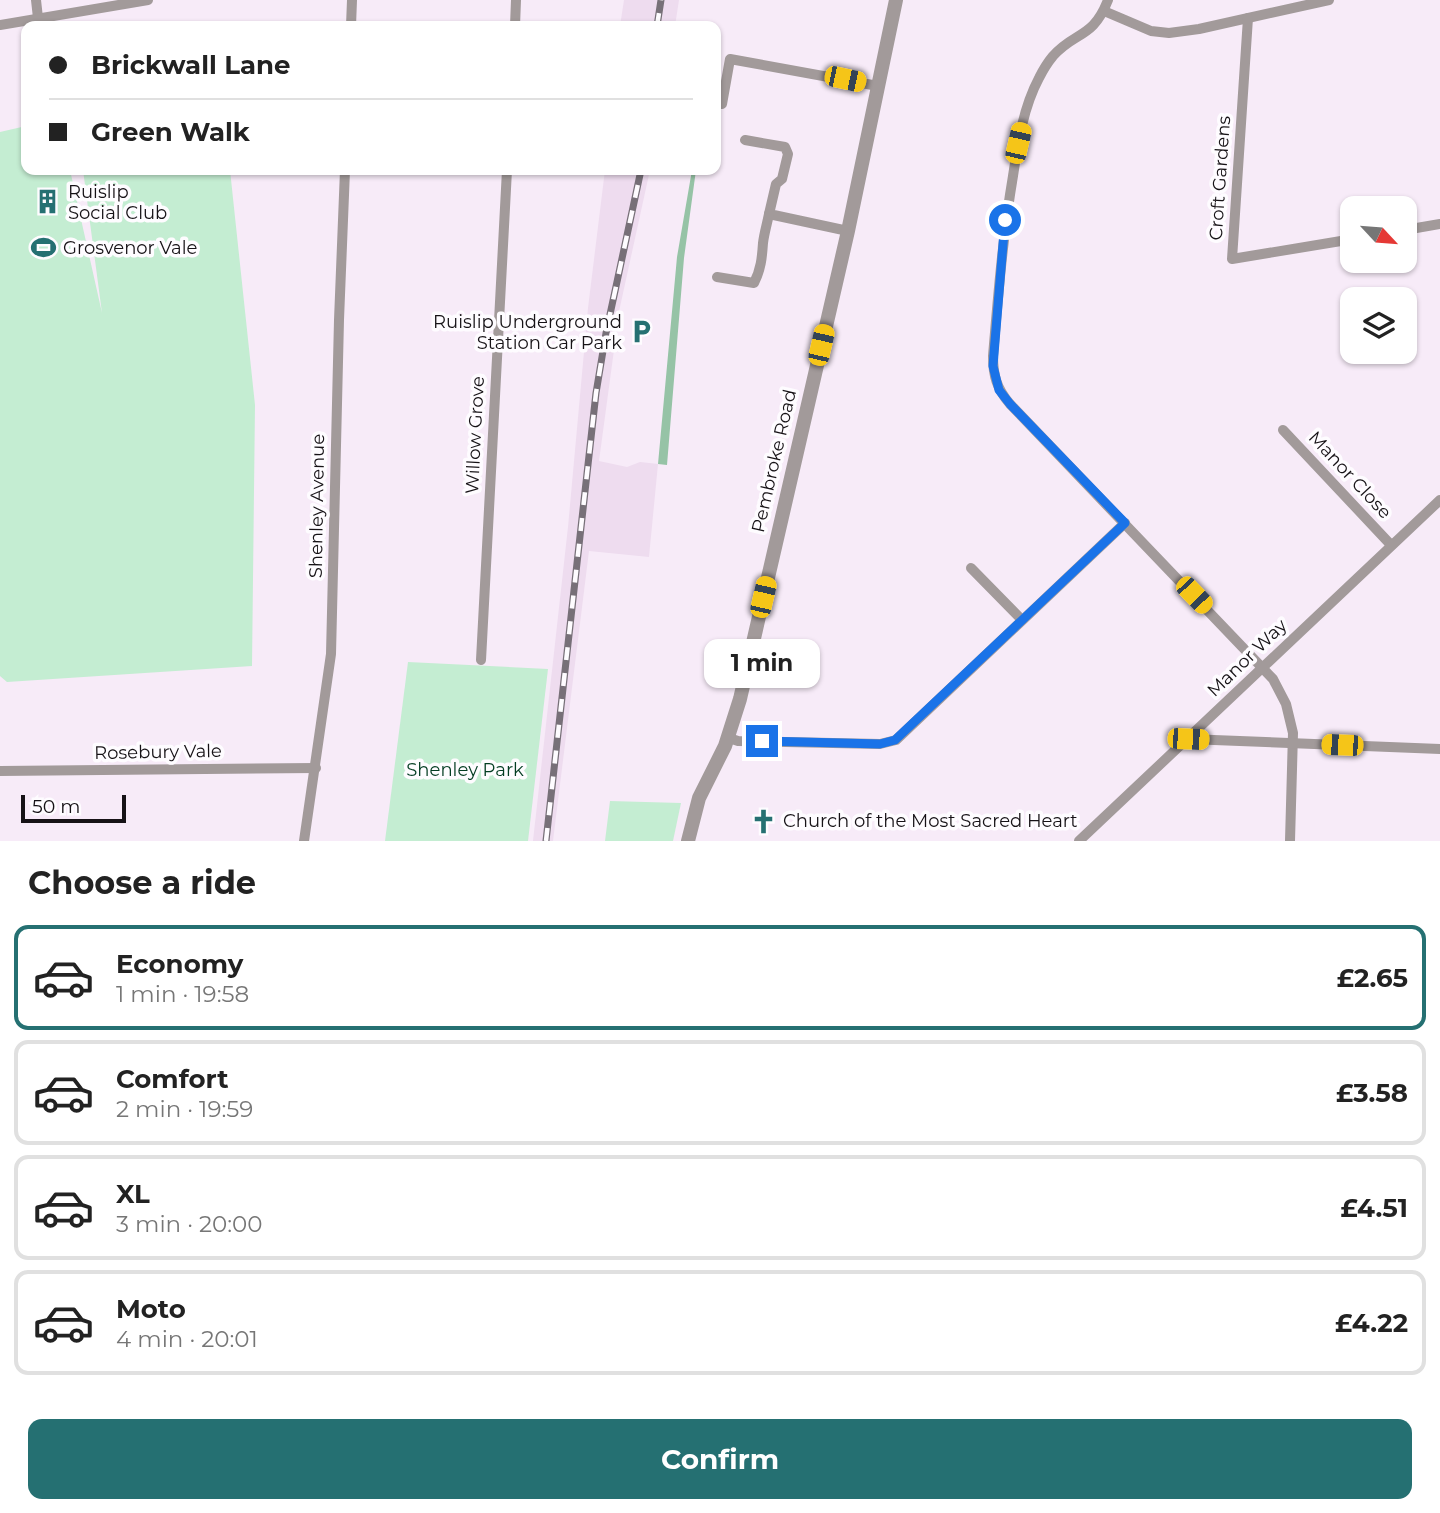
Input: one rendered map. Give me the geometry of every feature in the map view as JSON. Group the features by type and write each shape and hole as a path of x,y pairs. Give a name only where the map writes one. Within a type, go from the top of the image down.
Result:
{"street":[{"path":"36,0 38,18"},
{"path":"22,21 148,0"},
{"path":"351,21 352,0"},
{"path":"515,21 516,0"},
{"name":"Pembroke Road","path":"688,841 699,798 729,738 740,699 848,231 896,0"},
{"path":"1290,841 1292,723 1273,679 1010,404 996,382 993,356 1005,220 1022,125 1032,94 1047,64 1063,47 1089,30 1106,6 1141,27 1160,32 1199,29 1329,0"},
{"name":"Croft Gardens","path":"1248,18 1232,259 1340,241"},
{"path":"0,25 21,21"},
{"path":"722,104 730,59 878,86"},
{"path":"717,277 754,283 764,253 762,245 776,184 782,179 788,155 785,147 745,140"},
{"name":"Shenley Avenue","path":"304,841 331,654 345,175"},
{"name":"Willow Grove","path":"481,660 507,175"},
{"path":"769,214 848,231"},
{"path":"1418,228 1440,224"},
{"name":"Manor Close","path":"1283,430 1391,545"},
{"name":"Manor Way","path":"1079,841 1440,500"},
{"path":"729,738 890,743 900,737 1125,523"},
{"path":"971,568 1022,620"},
{"path":"1188,739 1440,749"},
{"name":"Rosebury Vale","path":"0,771 316,768"}],"shaded area":[{"path":"624,0 679,0 676,21 621,21"},
{"path":"604,175 649,175 611,348 614,350 599,461 627,467 640,462 658,464 649,557 589,551 553,841 533,841 568,527 588,308"}],"green space":[{"path":"21,127 21,175 71,175 102,313 84,175 231,175 255,405 252,666 7,682 0,676 0,132"},
{"path":"691,175 695,175 684,258 667,465 658,464 677,257"},
{"name":"Shenley Park","path":"408,662 548,669 528,841 385,841"},
{"path":"610,801 681,803 673,841 605,841"}],"railway":[{"path":"658,21 661,0"},
{"path":"546,841 596,393 640,175"}],"place":[{"name":"Ruislip Social Club","path":"48,202"},
{"name":"Grosvenor Vale","path":"43,248"},
{"name":"Ruislip Underground Station Car Park","path":"642,332"},
{"name":"Church of the Most Sacred Heart","path":"763,821"}],"route":[{"path":"762,741 880,744 890,743 900,737 1125,523 999,390 993,356 1005,220"}]}
